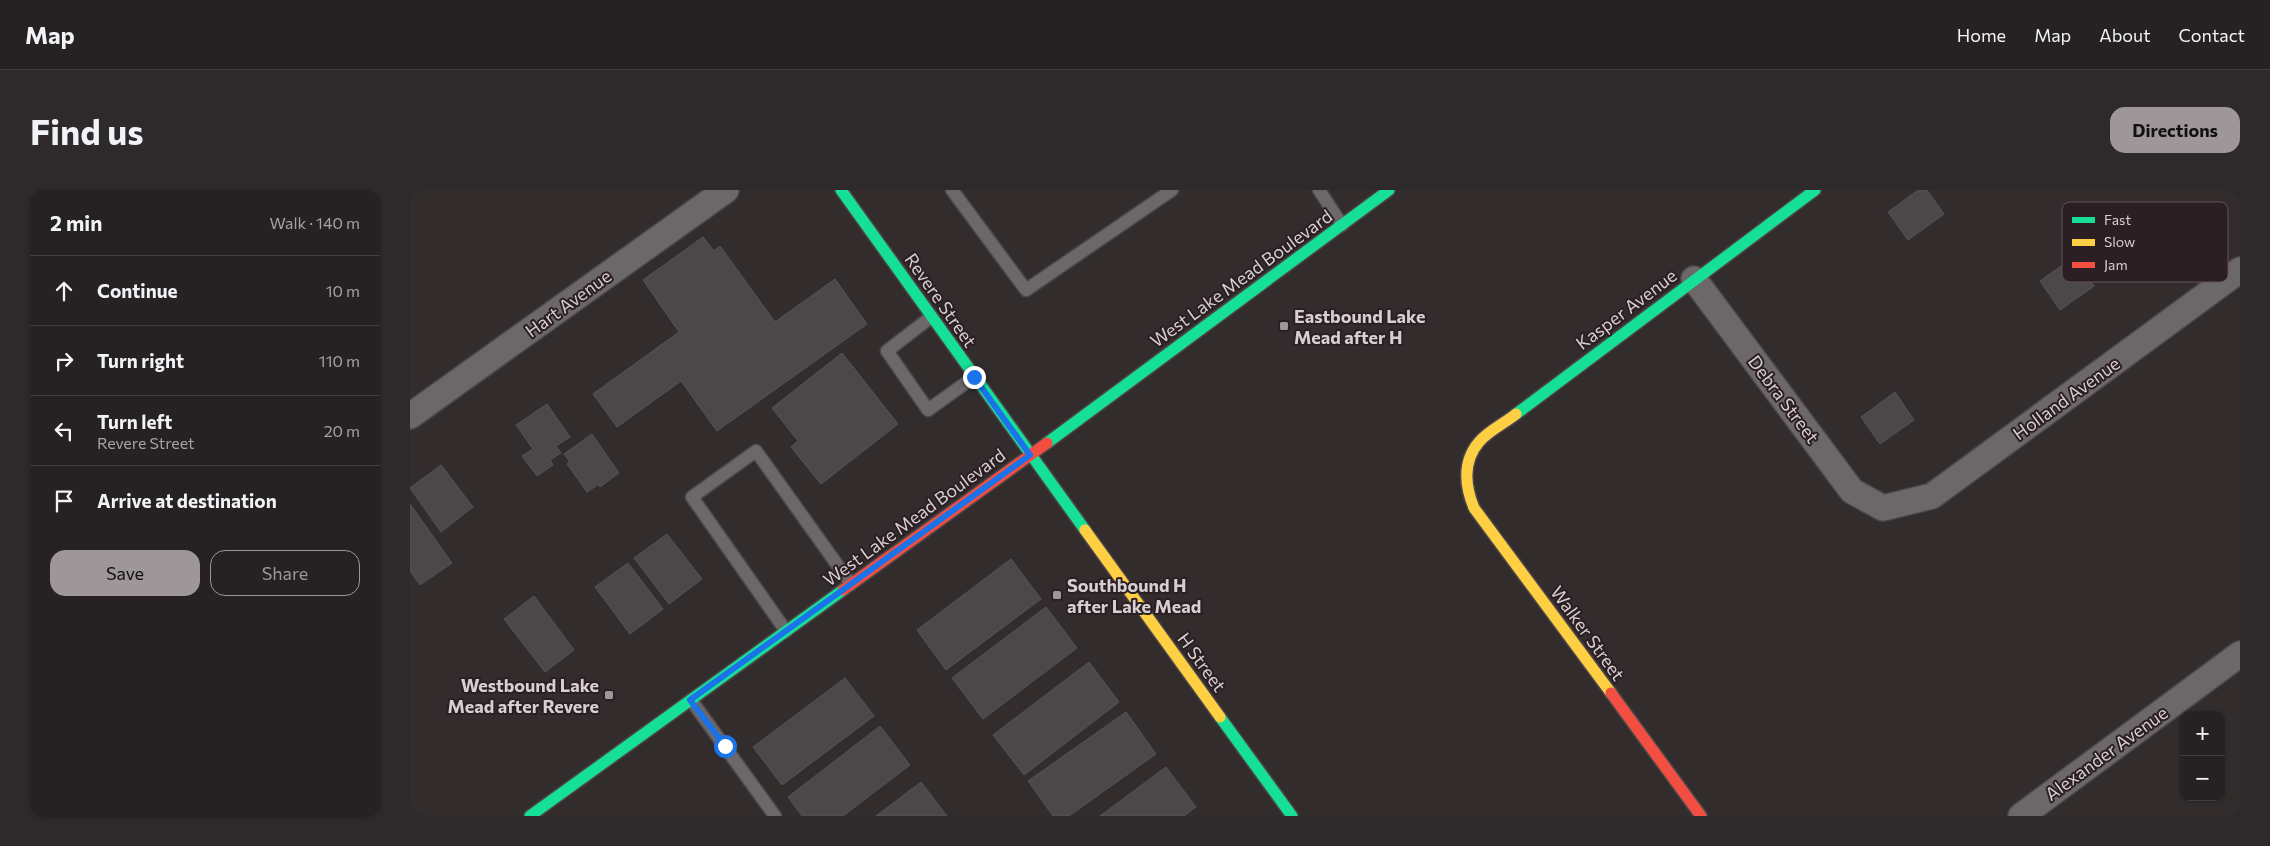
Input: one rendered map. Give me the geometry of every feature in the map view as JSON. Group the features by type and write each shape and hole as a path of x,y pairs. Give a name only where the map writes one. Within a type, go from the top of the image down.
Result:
{"street":[{"name":"Hart Avenue","path":"410,416 726,190"},
{"name":"Revere Street","path":"841,190 1030,455"},
{"name":"West Lake Mead Boulevard","path":"530,816 1030,455 1389,190"},
{"name":"Kasper Avenue","path":"1467,463 1479,442 1815,190"},
{"name":"Holland Avenue","path":"2228,279 2240,270"},
{"name":"Debra Street","path":"1694,279 1852,491 1883,508"},
{"name":"Holland Avenue","path":"1883,508 1932,496 2224,282"},
{"name":"H Street","path":"1030,455 1292,816"},
{"name":"Walker Street","path":"1467,463 1465,488 1474,508 1701,816"},
{"name":"Alexander Avenue","path":"2021,816 2240,654"}],"lane":[{"path":"952,190 1026,290 1172,190"},
{"path":"1319,190 1342,225"},
{"path":"931,317 887,351 928,410 974,377"},
{"path":"786,631 692,497 756,451 851,584"},
{"path":"690,700 776,816"}],"building":[{"path":"1918,190 1927,190 1944,214 1908,240 1888,212"},
{"path":"703,237 714,251 720,246 775,322 835,279 867,324 717,431 681,381 617,427 593,394 679,332 643,280"},
{"path":"2062,265 2062,282 2091,282 2094,286 2060,310 2040,281"},
{"path":"842,353 898,424 821,484 791,447 798,441 772,408"},
{"path":"1895,392 1914,420 1880,444 1861,417"},
{"path":"547,404 570,437 556,446 561,453 550,460 553,465 537,476 522,456 533,449 516,425"},
{"path":"592,434 619,473 600,487 599,484 587,492 567,464 570,462 564,454"},
{"path":"441,465 473,507 441,532 410,488"},
{"path":"410,504 452,563 420,585 410,571"},
{"path":"667,534 702,579 669,604 634,558"},
{"path":"1011,559 1041,599 946,670 917,630"},
{"path":"628,563 663,609 630,634 595,587"},
{"path":"534,596 574,650 545,672 504,619"},
{"path":"1046,607 1077,648 983,719 952,678"},
{"path":"1089,662 1119,702 1024,775 993,735"},
{"path":"845,678 874,716 782,785 753,747"},
{"path":"1126,712 1156,754 1069,816 1053,816 1028,781"},
{"path":"880,726 910,765 843,816 802,816 788,797"},
{"path":"1166,767 1196,807 1184,816 1100,816"},
{"path":"921,782 947,816 876,816"}],"traffic: fast":[{"path":"841,190 1085,530"},
{"path":"1047,443 1389,190"},
{"path":"1516,414 1815,190"},
{"path":"530,816 843,590"},
{"path":"1220,717 1292,816"}],"traffic: slow":[{"path":"1516,414 1487,434 1474,450 1470,458 1467,474 1471,500 1474,508 1611,693"},
{"path":"1085,530 1220,717"}],"traffic: jam":[{"path":"843,590 1047,443"},
{"path":"1611,693 1701,816"}],"place":[{"name":"Eastbound Lake Mead after H","path":"1284,326"},
{"name":"Southbound H after Lake Mead","path":"1057,595"},
{"name":"Westbound Lake Mead after Revere","path":"609,695"}],"route":[{"path":"725,746 690,700 1030,455 974,377"}]}
